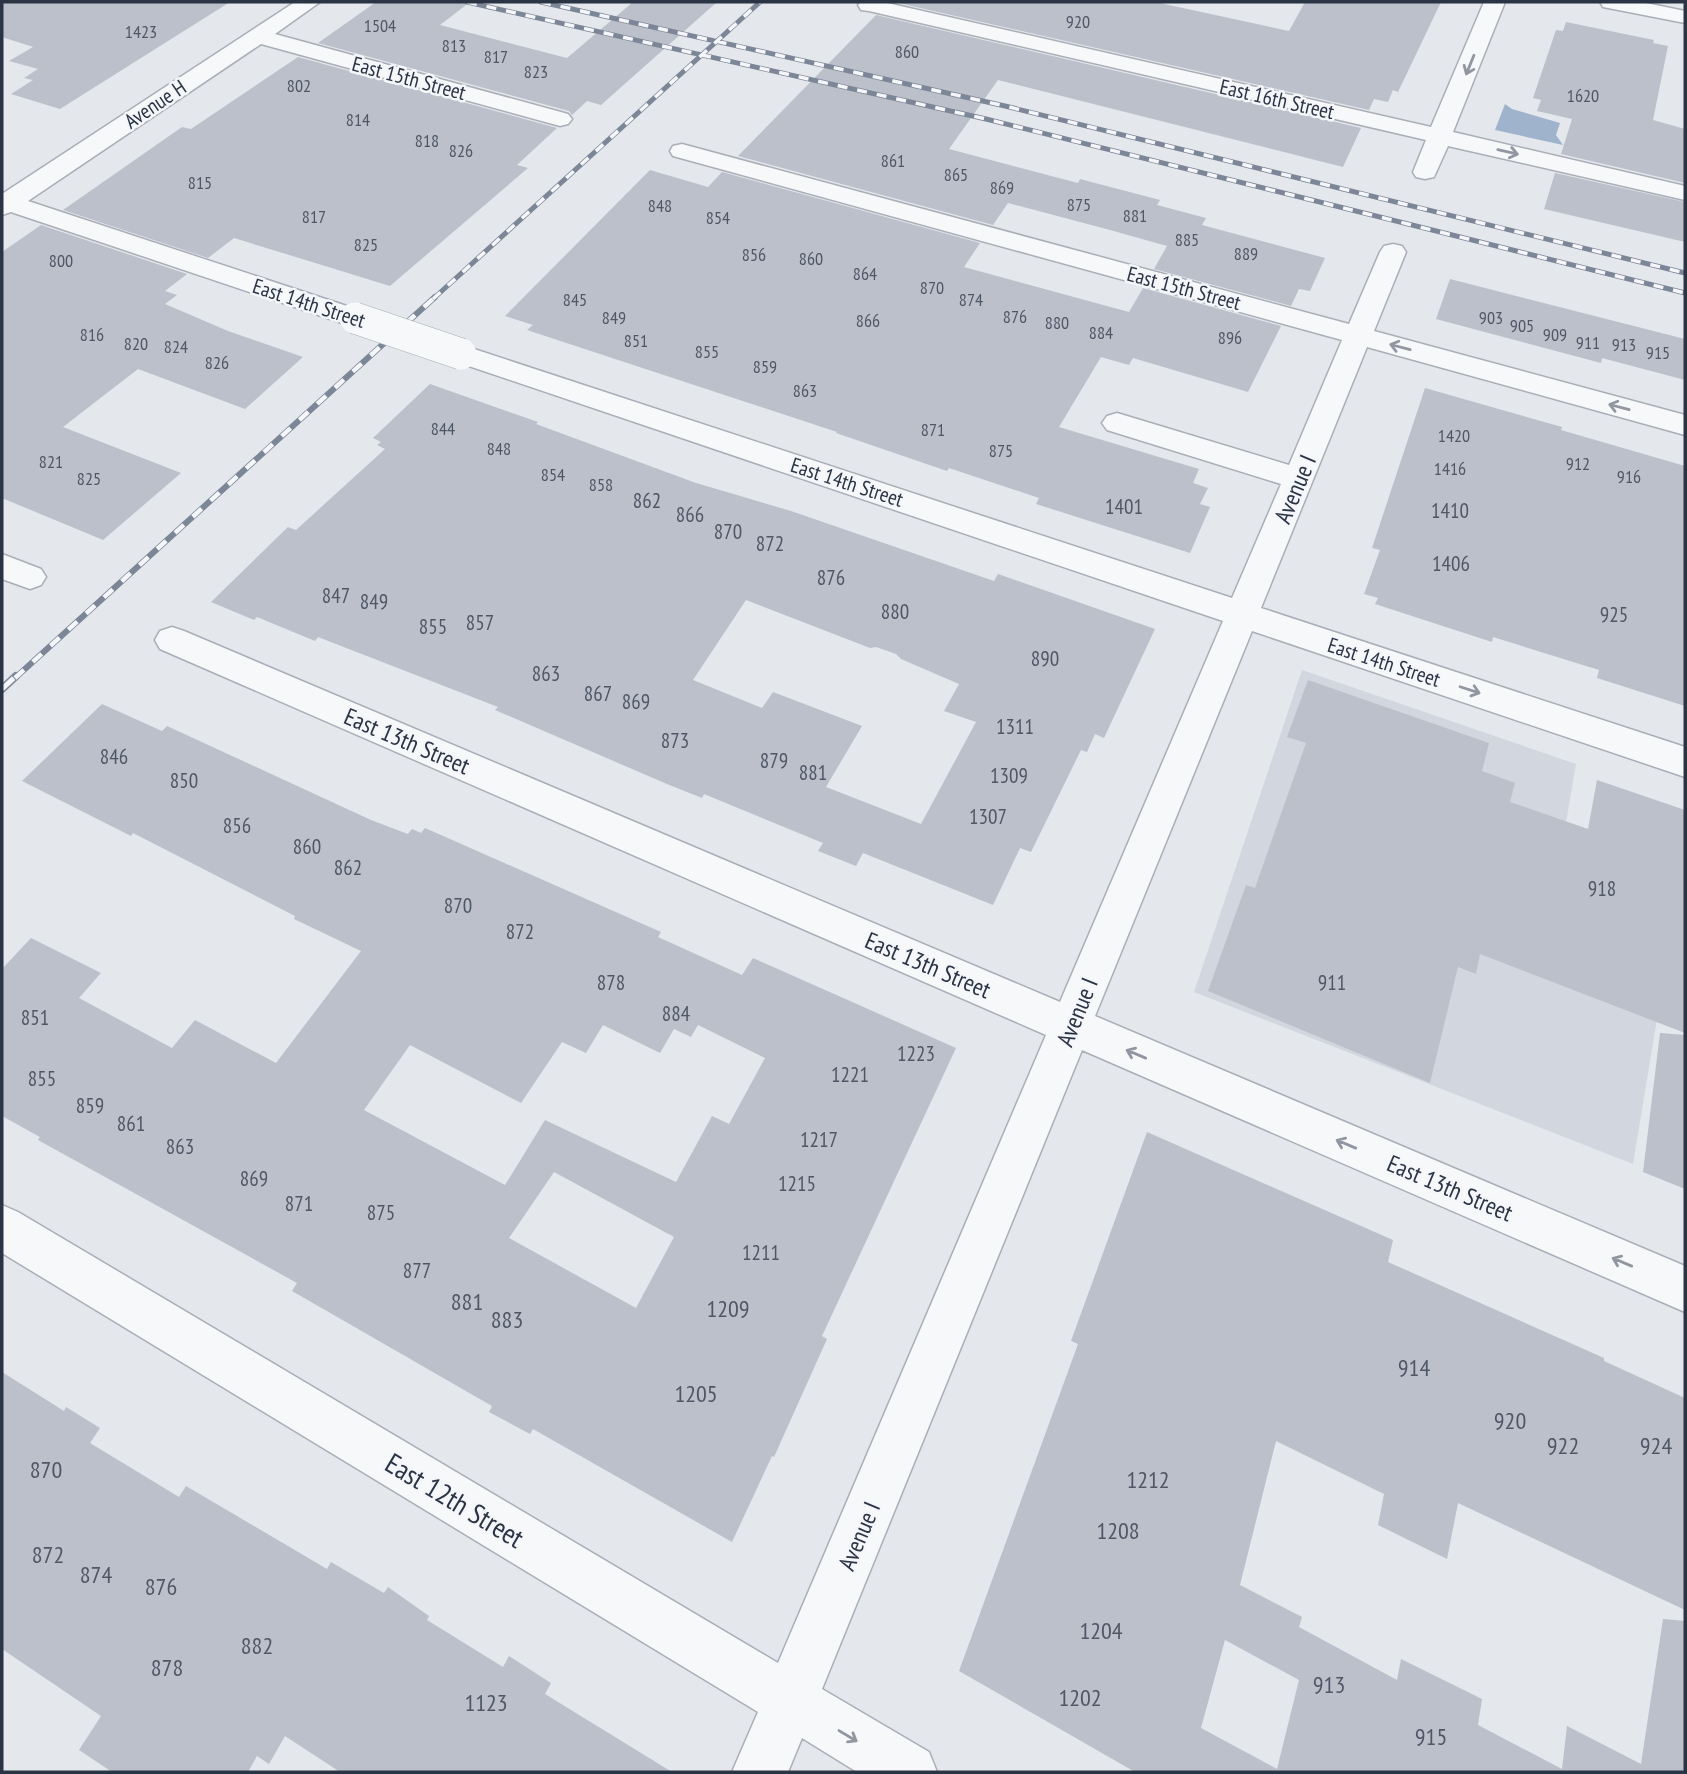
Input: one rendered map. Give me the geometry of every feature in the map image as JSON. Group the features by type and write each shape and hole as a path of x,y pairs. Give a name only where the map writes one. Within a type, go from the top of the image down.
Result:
{"street":[{"name":"Avenue H","path":"4,204 309,2"},
{"path":"1425,172 1495,2"},
{"path":"1611,2 1685,17"},
{"name":"East 16th Street","path":"869,5 1685,193"},
{"name":"East 15th Street","path":"257,36 560,119"},
{"name":"East 15th Street","path":"682,151 1685,425"},
{"name":"East 14th Street","path":"4,204 355,318 1685,762"},
{"name":"Avenue I","path":"760,1772 1393,252"},
{"path":"1116,423 1299,479"},
{"name":"East 13th Street","path":"172,640 1685,1289"},
{"name":"East 12th Street","path":"2,1228 909,1772"}],"shaded area":[{"path":"1302,670 1576,764 1546,939 1663,983 1633,1164 1194,992"}],"water":[{"path":"1505,104 1512,109 1560,123 1556,135 1563,145 1495,130"}],"building":[{"path":"2,2 230,2 60,109 11,94 33,80 24,78 38,69 9,61 33,47 2,37"},
{"path":"376,2 470,2 440,25 567,58 633,2 717,2 601,105 587,101 572,115 569,111 318,43"},
{"path":"894,2 1155,2 1289,31 1305,2 1441,2 1398,92 1393,90 1388,102 1374,99 1369,110"},
{"path":"876,15 1361,128 1343,167 998,80 949,149 1078,183 1080,179 1160,200 1157,205 1206,218 1202,225 1325,258 1310,291 1299,289 1291,306 1154,269 1167,246 1110,230 1008,203 993,225 738,156"},
{"path":"1566,22 1654,40 1653,43 1668,46 1653,120 1685,129 1685,183 1561,154 1572,119 1537,111 1541,100 1533,98 1556,30 1563,31"},
{"path":"298,57 557,128 517,165 528,168 390,286 234,238 208,258 63,210 182,127 191,129"},
{"path":"650,170 708,187 722,172 980,243 964,267 1129,312 1143,288 1281,326 1248,392 1133,358 1129,365 1101,357 1059,427 1199,469 1193,483 1208,488 1200,504 1210,507 1190,553 1036,504 1039,498 949,468 947,471 527,330 533,325 505,316"},
{"path":"1555,173 1685,202 1685,242 1544,209"},
{"path":"41,225 187,274 165,291 177,295 165,304 228,331 303,357 245,409 138,369 63,427 181,473 103,540 2,498 2,252"},
{"path":"1450,279 1685,339 1685,380 1602,358 1601,363 1436,319"},
{"path":"430,384 696,483 791,511 994,581 998,574 1155,629 1104,738 1095,734 1087,752 1081,750 1031,852 1020,848 993,905 863,853 856,866 818,851 823,843 704,794 702,798 667,784 495,710 498,707 318,637 315,641 257,617 254,620 211,602 288,527 296,530 385,449 377,445 381,442 373,438","holes":["746,600 870,648 876,647 896,654 901,659 959,684 944,711 976,722 921,824 826,787 862,726 773,692 762,708 693,680"]},
{"path":"1425,388 1685,466 1685,706 1597,678 1599,670 1493,637 1492,642 1375,604 1378,598 1364,594 1380,550 1372,548"},
{"path":"1308,680 1489,743 1482,771 1515,783 1510,802 1588,829 1597,780 1685,810 1685,1033 1480,954 1476,974 1458,967 1430,1083 1208,991 1246,885 1255,888 1306,743 1287,737"},
{"path":"102,704 162,731 167,726 371,820 408,834 412,829 421,833 425,828 661,932 658,937 742,975 753,958 956,1048 822,1336 827,1339 774,1457 772,1456 732,1542 533,1429 530,1434 489,1412 492,1406 292,1291 297,1283 38,1140 40,1137 2,1116 2,969 31,938 101,973 79,998 172,1048 195,1020 276,1063 361,951 294,919 295,916 133,833 131,836 22,781","holes":["603,1025 660,1053 674,1029 691,1037 698,1025 765,1058 729,1124 712,1116 676,1182 545,1120 505,1185 364,1110 410,1045 521,1103 562,1042 586,1053","554,1172 674,1237 636,1308 509,1238"]},
{"path":"1660,1033 1685,1035 1685,1189 1643,1172"},
{"path":"1147,1132 1393,1240 1388,1262 1604,1358 1604,1361 1685,1398 1685,1610 1458,1503 1447,1559 1378,1525 1384,1494 1276,1441 1240,1585 1302,1617 1299,1627 1397,1680 1401,1659 1482,1699 1478,1725 1562,1769 1567,1726 1641,1764 1663,1619 1685,1621 1685,1772 1135,1772 959,1671 1078,1344 1071,1341","holes":["1225,1640 1299,1680 1277,1769 1201,1728"]},
{"path":"2,1372 64,1411 66,1407 100,1428 90,1443 179,1497 186,1486 327,1569 331,1562 384,1593 388,1587 429,1616 427,1620 503,1667 509,1656 551,1683 545,1694 672,1772 340,1772 285,1736 269,1764 257,1756 248,1772 112,1772 79,1750 101,1716 2,1649"}],"railway":[{"path":"467,2 702,55"},
{"path":"541,2 717,41"},
{"path":"717,41 760,2"},
{"path":"702,55 717,41"},
{"path":"717,41 1005,106 1685,273"},
{"path":"433,299 702,55"},
{"path":"702,55 986,119 1685,293"},
{"path":"15,678 435,297"},
{"path":"2,689 16,676"}]}
